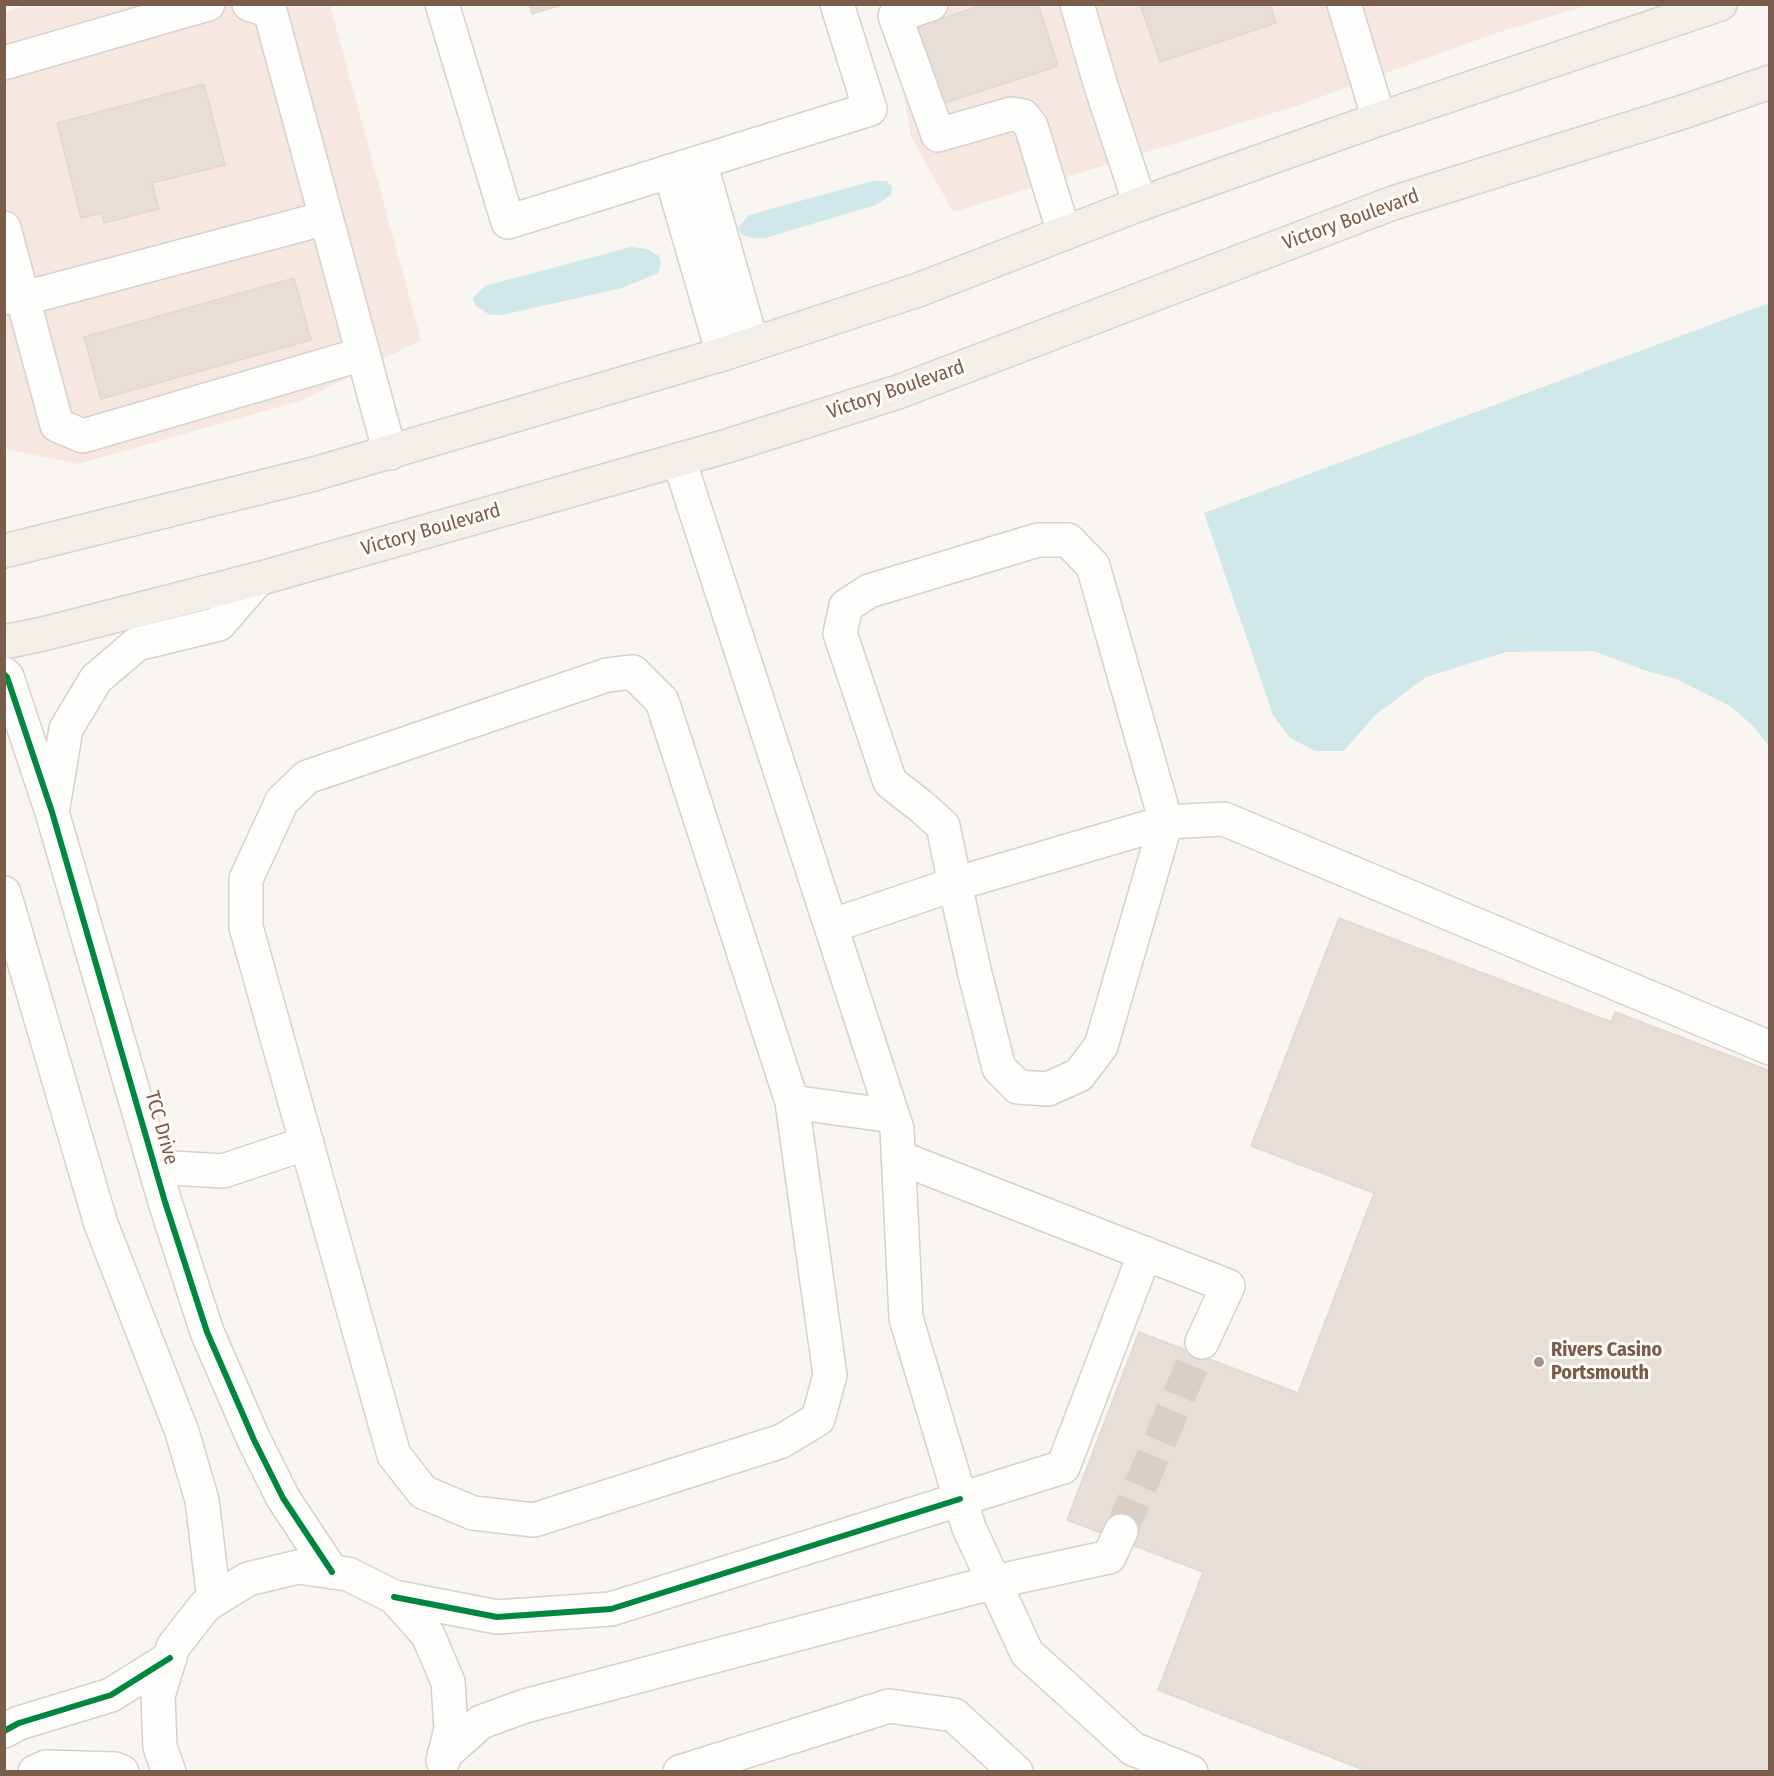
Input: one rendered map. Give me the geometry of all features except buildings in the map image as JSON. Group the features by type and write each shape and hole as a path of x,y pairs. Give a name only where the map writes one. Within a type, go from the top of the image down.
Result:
{"main road":[{"path":"4,551 314,474 738,349 918,290 1140,204 1379,119 1720,4"},
{"name":"Victory Boulevard","path":"4,642 44,634 258,579 679,460 898,393 1394,203 1686,111 1770,82"}],"street":[{"path":"4,63 208,4"},
{"path":"249,4 270,10 390,453"},
{"path":"442,4 508,222 870,110 837,4"},
{"path":"931,4 895,16 938,135 1011,114 1023,116 1031,126 1064,233"},
{"path":"1077,4 1140,204"},
{"path":"1344,4 1379,119"},
{"path":"700,162 738,349"},
{"path":"670,171 738,349"},
{"path":"15,298 326,218"},
{"path":"4,228 15,298 57,425 83,436 363,354"},
{"path":"679,460 897,1129 906,1317 969,1528 1027,1653 1128,1760 1191,1772"},
{"path":"1038,540 1068,540 1093,566 1166,822 1101,1046 1079,1075 1048,1089 1018,1087 999,1068 955,884 943,826 890,782 840,633 846,606 869,591 1004,550 1038,540"},
{"path":"52,812 66,729 96,679 137,644 219,624 258,579"},
{"path":"633,672 662,701 792,1102 830,1375 818,1419 782,1441 534,1520 473,1513 423,1492 394,1455 246,927 246,879 282,801 306,777 607,675 633,672"},
{"name":"TCC Drive","path":"4,674 8,677 52,812 155,1167 207,1332 254,1440 283,1498 332,1572"},
{"path":"831,926 955,884 1166,822 1224,819 1770,1048"},
{"path":"4,893 101,1224 183,1432 202,1500 214,1600"},
{"path":"792,1102 893,1116"},
{"path":"155,1167 223,1171 307,1143"},
{"path":"898,1157 1228,1286 1202,1342"},
{"path":"170,1772 160,1747 158,1696 173,1647 205,1606 248,1579 298,1567 348,1574 394,1597 497,1617 611,1609 1063,1467 1145,1253"},
{"path":"442,1763 481,1722 525,1706 994,1582 1109,1557 1121,1531"},
{"path":"394,1597 429,1635 448,1682 451,1729 442,1763"},
{"path":"4,1731 19,1724 111,1695 170,1658"},
{"path":"680,1772 889,1706 954,1715 1016,1772"},
{"path":"35,1772 46,1767 115,1769 122,1772"}],"shaded area":[{"path":"32,4 330,5 421,340 303,400 78,464 5,449 5,12"},
{"path":"888,5 1589,5 1493,34 1296,106 953,212 911,136"}],"water":[{"path":"873,181 887,181 892,187 891,195 876,205 765,238 742,235 738,228 749,215"},
{"path":"631,247 647,249 659,256 661,264 658,273 622,288 502,315 490,315 476,306 473,298 485,286"},
{"path":"1769,303 1769,746 1753,726 1730,706 1676,679 1593,651 1506,652 1426,677 1374,716 1344,751 1315,751 1290,738 1273,715 1204,513"}],"tunnel":[{"path":"1121,1531 1202,1342"}],"cycle path":[{"path":"4,674 7,677 52,812 165,1202 207,1332 254,1440 283,1498 332,1572"},
{"path":"394,1597 497,1617 611,1609 960,1499"},
{"path":"4,1731 19,1723 111,1695 170,1658"}],"place":[{"name":"Rivers Casino Portsmouth","path":"1539,1362"}]}
